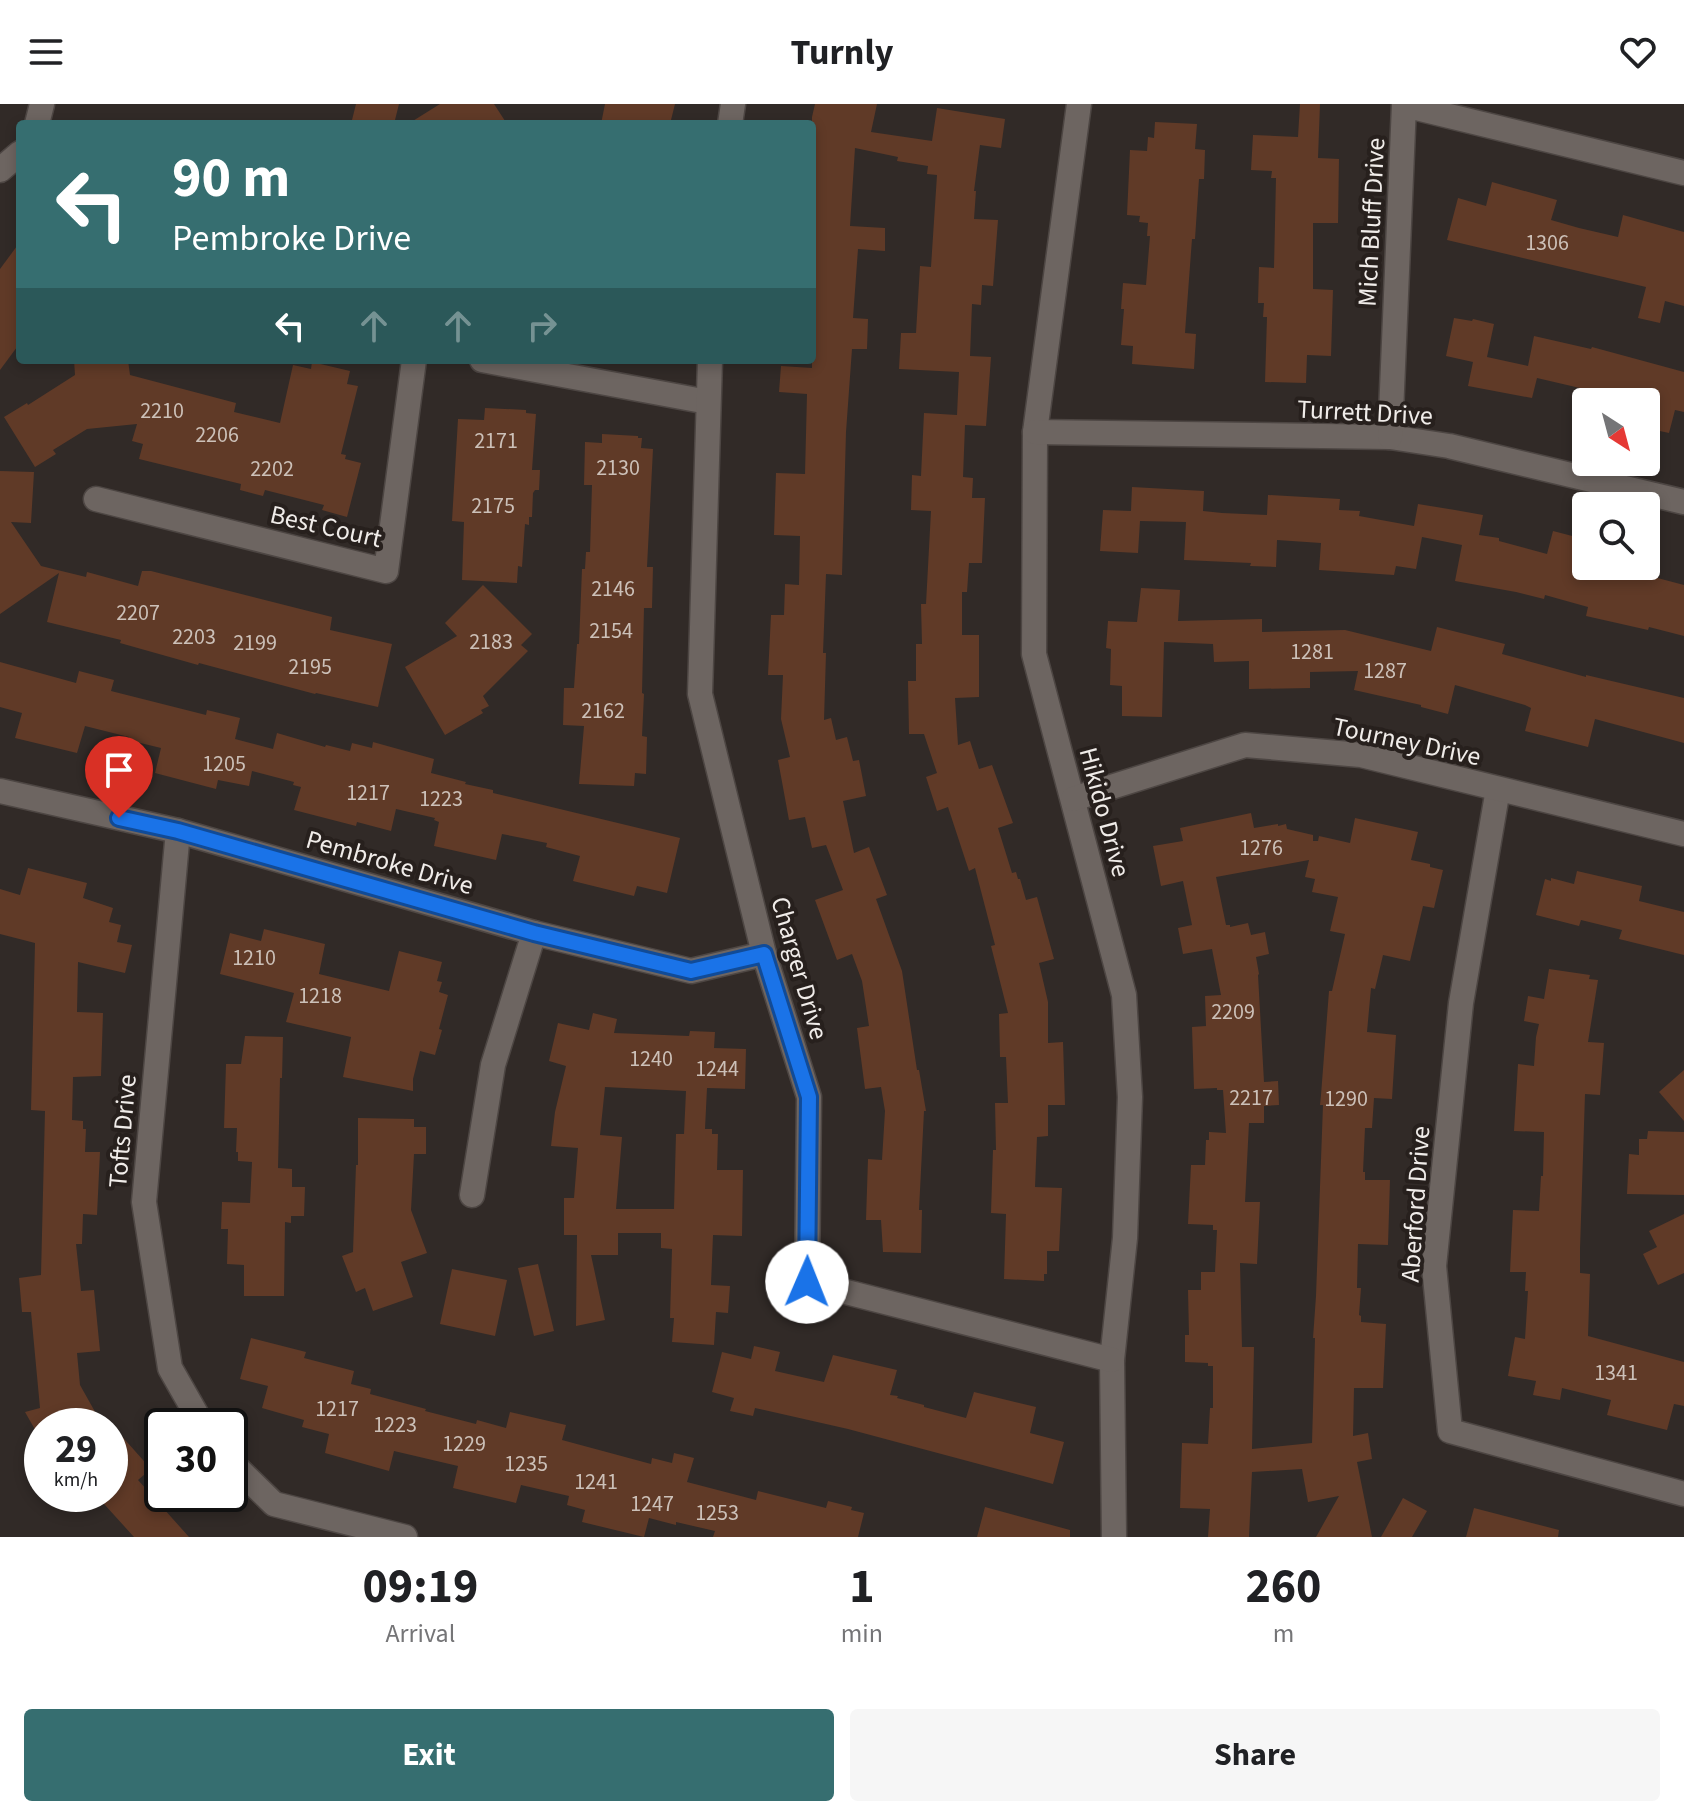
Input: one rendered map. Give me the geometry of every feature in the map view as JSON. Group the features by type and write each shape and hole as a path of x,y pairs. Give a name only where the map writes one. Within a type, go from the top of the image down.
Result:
{"street":[{"name":"Hikido Drive","path":"1079,104 1035,432 1034,654 1124,995 1130,1097 1125,1222 1112,1360 1114,1537"},
{"name":"Mich Bluff Drive","path":"1390,437 1404,105 1684,173"},
{"path":"0,170 16,156"},
{"name":"Best Court","path":"96,499 386,571 413,364"},
{"path":"504,364 708,402"},
{"name":"Charger Drive","path":"710,364 700,694 764,954 809,1097 807,1282 1112,1360"},
{"name":"Turrett Drive","path":"1035,432 1390,437 1449,446 1684,502"},
{"name":"Tourney Drive","path":"1073,799 1245,745 1361,755 1684,834"},
{"name":"Aberford Drive","path":"1498,789 1461,1003 1434,1266 1450,1431 1684,1494"},
{"name":"Pembroke Drive","path":"0,791 178,831 534,933 691,971 764,954"},
{"name":"Tofts Drive","path":"178,831 144,1202 170,1368 193,1408"},
{"path":"472,1195 493,1065 534,933"},
{"path":"248,1479 274,1504 405,1537"}],"building":[{"path":"356,104 399,104 395,120 352,120"},
{"path":"440,104 494,104 504,120 414,120"},
{"path":"605,104 675,104 671,120 602,120"},
{"path":"815,104 877,104 871,132 932,141 937,108 1005,119 1001,148 980,145 974,191 974,219 998,220 993,286 982,285 981,305 972,304 970,356 991,357 986,426 965,425 963,477 973,478 972,498 985,498 982,563 969,563 967,592 962,592 962,635 979,635 979,697 955,698 958,745 970,741 979,769 992,765 1013,823 998,828 1012,873 1016,872 1020,879 1026,900 1037,897 1054,959 1039,963 1048,1002 1048,1043 1063,1042 1065,1105 1048,1105 1048,1136 1037,1137 1035,1187 1062,1188 1059,1251 1047,1251 1044,1281 1004,1279 1006,1214 991,1213 993,1150 996,1150 995,1103 1008,1103 1006,1057 1000,1057 999,1014 1008,1013 991,946 995,945 975,868 969,871 948,807 937,811 926,777 937,773 924,734 909,734 908,681 916,681 916,644 922,644 921,604 926,604 931,511 911,510 912,475 921,476 924,413 957,415 959,372 899,369 901,333 916,333 920,266 931,267 937,175 927,174 928,166 897,161 898,157 855,148 850,226 885,228 885,251 858,249 853,318 868,319 867,349 852,349 842,575 826,574 824,720 831,718 836,740 847,737 853,761 859,760 866,796 843,801 854,853 869,847 887,895 876,899 902,971 926,1111 919,1210 922,1210 921,1253 883,1252 881,1220 866,1220 868,1159 882,1160 885,1111 881,1087 865,1089 857,1028 869,1026 862,981 852,954 837,960 815,900 843,890 826,845 812,848 805,817 789,820 778,760 790,757 781,719 783,675 768,675 771,615 784,615 785,584 799,585 800,536 774,535 776,473 805,474 807,394 779,392 781,366 812,368 812,364 816,364 816,120 812,117"},
{"path":"1300,104 1320,104 1318,158 1339,159 1338,223 1313,223 1313,289 1333,290 1331,356 1307,355 1306,383 1265,382 1267,317 1263,317 1264,303 1258,303 1259,267 1274,268 1276,178 1271,178 1272,171 1251,170 1253,135 1298,137"},
{"path":"1155,122 1197,124 1195,149 1205,150 1204,179 1199,179 1195,239 1192,239 1185,333 1196,334 1194,369 1132,364 1133,346 1121,345 1123,283 1146,285 1150,236 1147,236 1148,223 1139,222 1140,216 1127,215 1130,150 1147,151 1148,137 1154,138"},
{"path":"1492,182 1557,200 1551,220 1579,228 1618,237 1623,215 1684,232 1684,306 1665,301 1660,323 1638,318 1646,287 1447,240 1458,198 1486,206"},
{"path":"16,247 16,348 0,370 0,269"},
{"path":"1454,318 1494,324 1487,357 1528,366 1534,336 1592,347 1684,372 1684,412 1675,410 1669,433 1660,431 1660,388 1580,388 1537,378 1532,398 1468,386 1473,362 1446,356"},
{"path":"74,364 129,364 130,375 236,403 234,412 280,423 293,365 311,369 312,364 320,364 350,371 347,384 358,386 341,454 346,455 345,459 361,463 347,517 322,510 324,505 265,490 263,496 240,490 241,484 139,459 143,444 132,441 137,424 87,429 53,450 56,454 35,467 4,417 75,375"},
{"path":"485,408 526,410 526,413 536,414 532,470 540,470 539,490 533,493 532,517 529,517 529,525 525,524 522,567 518,566 517,583 462,580 464,522 452,521 458,419 484,420"},
{"path":"602,434 638,436 642,438 641,448 653,449 647,567 653,567 652,608 644,608 642,693 642,736 647,737 646,774 635,773 634,786 579,784 584,726 563,725 564,688 574,688 582,569 585,569 586,552 590,552 592,485 584,485 585,442 602,443"},
{"path":"0,471 34,472 31,523 11,522 41,566 86,577 87,572 138,586 142,571 151,571 332,617 330,630 392,644 378,707 198,665 120,643 121,640 47,622 59,573 0,614"},
{"path":"1132,487 1204,491 1203,511 1222,513 1267,515 1268,495 1340,499 1339,510 1360,511 1359,516 1414,526 1418,504 1483,515 1479,535 1499,538 1499,541 1547,554 1553,531 1572,536 1572,580 1660,579 1684,585 1684,636 1586,616 1588,607 1545,595 1544,599 1455,581 1462,545 1422,537 1416,569 1396,566 1394,575 1319,570 1321,543 1277,540 1276,567 1184,560 1186,522 1140,521 1138,553 1100,551 1103,510 1131,511"},
{"path":"483,585 532,634 521,645 528,651 483,696 489,706 481,710 483,713 445,735 405,667 457,636 445,623"},
{"path":"1141,588 1180,590 1178,621 1262,619 1262,632 1345,630 1431,651 1437,627 1505,644 1502,654 1586,677 1684,698 1684,743 1595,719 1588,747 1525,731 1531,708 1525,705 1455,685 1448,714 1354,690 1358,671 1310,672 1310,688 1249,689 1249,661 1214,662 1213,644 1164,642 1162,717 1122,716 1122,686 1110,685 1111,649 1106,648 1108,621 1137,622"},
{"path":"0,662 76,683 79,671 114,680 111,691 206,715 207,710 240,718 235,739 273,749 277,733 350,751 352,743 372,748 373,742 434,759 431,773 493,790 493,793 680,838 667,893 637,886 634,896 573,881 580,856 546,847 547,843 502,834 496,860 434,846 439,822 435,818 396,809 391,831 357,822 356,826 294,810 301,787 293,785 294,782 252,771 249,786 218,780 216,789 155,773 161,748 85,726 77,753 15,738 22,713 0,707"},
{"path":"1251,813 1254,828 1286,824 1287,829 1313,835 1313,841 1318,841 1319,836 1350,843 1355,818 1418,832 1411,860 1443,870 1434,908 1423,906 1410,961 1383,955 1375,989 1371,988 1367,1032 1396,1035 1392,1099 1374,1098 1372,1128 1365,1128 1363,1172 1365,1180 1390,1180 1388,1245 1358,1244 1357,1288 1361,1288 1361,1322 1386,1324 1383,1388 1354,1388 1353,1436 1368,1433 1372,1459 1357,1462 1372,1537 1316,1537 1339,1496 1308,1502 1302,1469 1252,1472 1249,1537 1208,1537 1210,1509 1180,1508 1182,1443 1208,1444 1210,1408 1213,1408 1213,1366 1185,1362 1185,1335 1189,1335 1188,1290 1201,1290 1201,1272 1215,1272 1217,1230 1213,1230 1213,1225 1188,1224 1191,1165 1205,1165 1209,1132 1226,1133 1223,1090 1194,1089 1192,1027 1206,1026 1205,996 1221,995 1212,949 1183,954 1178,928 1192,925 1183,881 1161,886 1153,846 1183,841 1180,828","holes":["1309,860 1305,877 1315,879 1312,892 1338,897 1330,931 1345,934 1332,991 1329,991 1320,1105 1323,1105 1313,1338 1312,1443 1252,1449 1254,1347 1242,1347 1240,1263 1257,1264 1260,1202 1245,1202 1249,1123 1264,1123 1264,1106 1279,1105 1278,1081 1264,1082 1256,957 1269,954 1265,932 1251,935 1248,923 1226,925 1216,877"]},
{"path":"28,868 87,883 83,898 113,908 109,922 121,925 117,942 132,945 125,973 78,962 77,1012 103,1013 101,1076 73,1077 72,1120 83,1121 83,1129 86,1129 85,1152 100,1152 97,1215 83,1214 82,1244 76,1244 81,1291 94,1290 100,1351 77,1353 80,1385 93,1408 40,1408 31,1312 22,1312 19,1278 41,1275 45,1111 31,1110 35,943 0,934 0,889 20,895"},
{"path":"1577,871 1642,886 1639,901 1684,912 1684,955 1619,939 1622,930 1581,920 1579,926 1536,915 1545,879 1574,884"},
{"path":"264,929 325,944 319,974 389,991 399,951 442,962 437,981 442,982 439,992 448,995 439,1029 442,1030 435,1055 420,1051 413,1091 343,1077 351,1037 286,1022 294,993 220,974 230,933 261,941"},
{"path":"1549,969 1590,975 1589,979 1598,980 1588,1042 1604,1043 1600,1095 1585,1094 1580,1249 1580,1273 1590,1274 1588,1336 1684,1362 1684,1406 1674,1404 1667,1430 1607,1415 1611,1400 1562,1388 1560,1400 1533,1395 1536,1381 1508,1376 1515,1337 1525,1339 1528,1291 1525,1291 1526,1272 1510,1272 1513,1210 1539,1211 1543,1176 1544,1132 1514,1131 1518,1064 1534,1066 1539,1024 1524,1021 1528,996 1544,999"},
{"path":"593,1013 617,1019 614,1033 689,1036 690,1031 715,1032 714,1048 746,1049 745,1089 707,1088 705,1129 712,1129 712,1134 718,1134 717,1170 743,1170 742,1236 713,1235 711,1285 730,1286 728,1313 716,1312 714,1345 672,1342 672,1249 661,1248 661,1233 618,1233 618,1255 591,1255 605,1320 576,1326 577,1235 564,1235 564,1198 574,1198 578,1148 551,1146 566,1066 549,1061 558,1023 589,1030","holes":["605,1087 686,1091 684,1134 676,1134 674,1209 616,1209 622,1137 600,1135"]},
{"path":"245,1036 283,1037 278,1168 292,1169 292,1187 305,1187 304,1216 291,1216 291,1223 285,1222 284,1296 244,1296 244,1265 227,1264 228,1229 221,1229 222,1202 250,1203 252,1162 238,1161 237,1128 224,1128 226,1064 241,1064"},
{"path":"1684,1070 1684,1121 1659,1092"},
{"path":"358,1118 414,1119 414,1127 426,1127 426,1154 414,1154 411,1210 427,1253 401,1262 413,1297 373,1311 365,1288 356,1292 342,1256 353,1252"},
{"path":"1648,1131 1684,1132 1684,1195 1627,1194 1629,1154 1639,1155 1639,1139 1647,1139"},
{"path":"1684,1214 1684,1273 1658,1285 1643,1254 1657,1247 1649,1231"},
{"path":"538,1264 554,1331 534,1336 518,1268"},
{"path":"452,1269 507,1280 495,1336 440,1324"},
{"path":"251,1338 306,1352 304,1358 354,1371 351,1384 371,1389 370,1394 425,1411 506,1428 510,1412 566,1425 562,1440 651,1464 652,1458 672,1463 674,1453 694,1458 687,1482 756,1500 758,1491 826,1508 828,1501 852,1507 851,1510 864,1513 858,1537 713,1537 715,1531 649,1518 644,1537 582,1522 585,1510 567,1505 569,1496 521,1485 516,1503 453,1488 458,1466 394,1451 389,1471 325,1453 329,1434 302,1427 304,1420 262,1408 268,1386 240,1379"},
{"path":"754,1346 780,1352 775,1371 824,1382 833,1355 897,1370 890,1395 966,1418 974,1392 1036,1407 1030,1433 1064,1442 1053,1484 848,1429 755,1408 753,1416 730,1411 734,1398 712,1392 722,1352 751,1359"},
{"path":"128,1443 144,1461 144,1475 138,1480 144,1487 144,1512 167,1512 189,1537 134,1537 111,1512 128,1512"},
{"path":"1403,1498 1427,1511 1412,1537 1381,1537"},
{"path":"985,1507 1070,1530 1070,1537 977,1537"},
{"path":"1474,1508 1559,1530 1558,1537 1466,1537"}],"route":[{"path":"119,818 178,831 534,933 691,971 764,954 809,1097 807,1282"}]}
